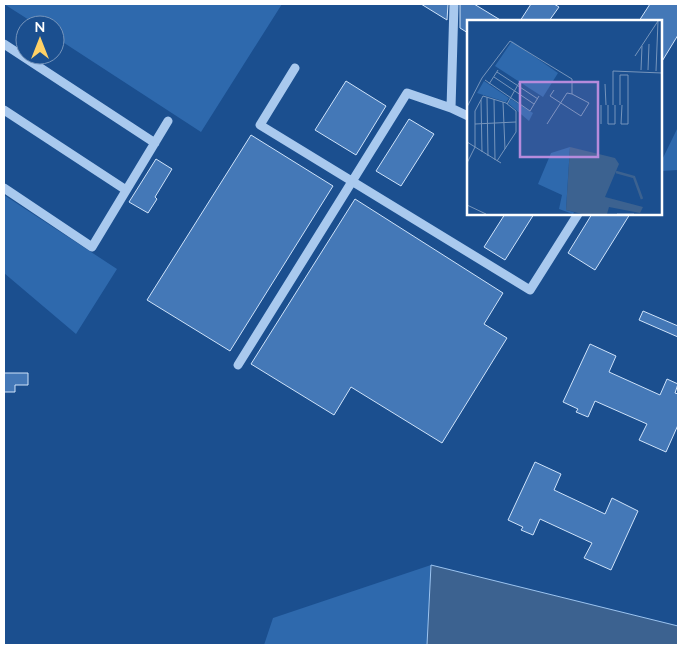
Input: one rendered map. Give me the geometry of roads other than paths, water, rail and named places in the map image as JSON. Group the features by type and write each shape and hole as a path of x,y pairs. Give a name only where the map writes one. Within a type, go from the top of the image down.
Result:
{"street":[{"path":"451,108 454,4"},
{"path":"4,44 155,143"},
{"path":"295,68 260,125 530,290 577,215"},
{"path":"238,365 407,93 467,116"},
{"path":"4,110 126,190"},
{"path":"4,188 92,247 168,121"}]}
